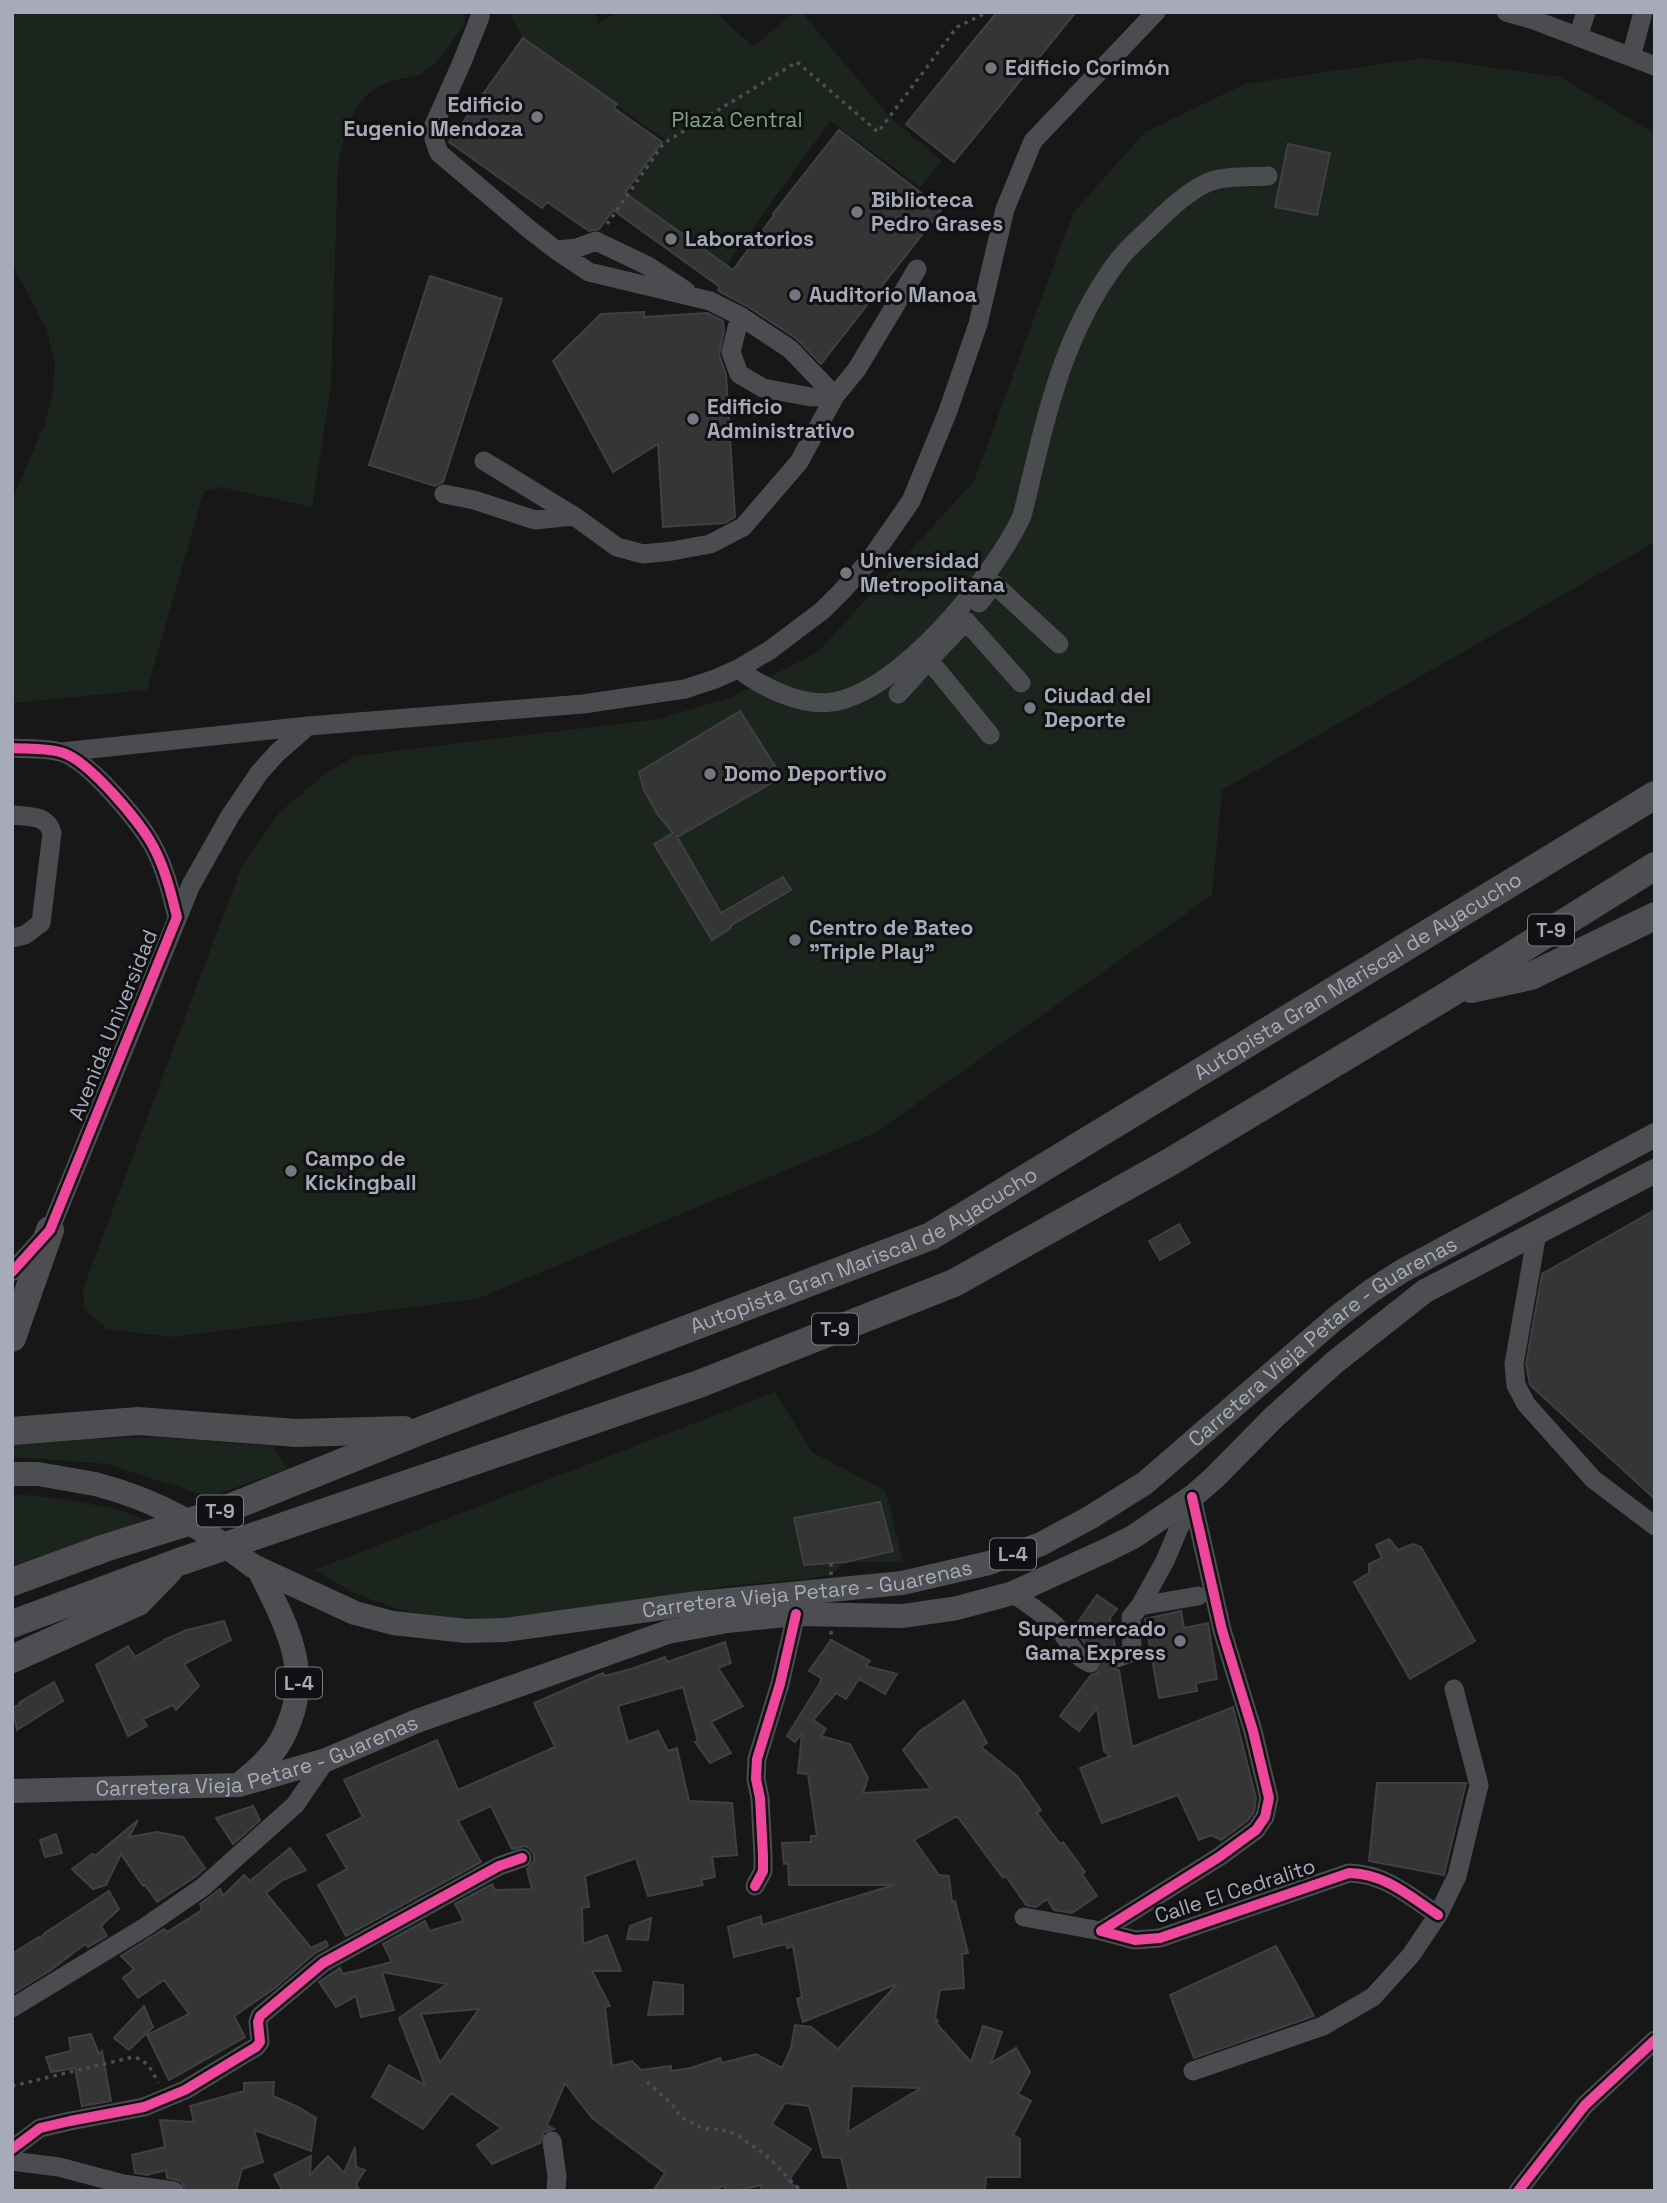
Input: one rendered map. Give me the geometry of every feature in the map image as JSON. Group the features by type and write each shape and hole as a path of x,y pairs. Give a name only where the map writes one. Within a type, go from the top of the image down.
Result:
{"highway":[{"name":"Autopista Gran Mariscal de Ayacucho","path":"12,1582 105,1548 214,1514 425,1429 932,1236 1655,795"},
{"name":"T-9","path":"12,1624 176,1563 699,1384 954,1283 1170,1162 1448,995 1655,866"},
{"path":"1448,995 1531,976 1655,916"},
{"path":"12,1338 50,1230"},
{"path":"12,1431 138,1421 296,1433 425,1429"},
{"path":"12,1659 138,1602 176,1563"}],"main road":[{"name":"Carretera Vieja Petare - Guarenas","path":"256,1568 355,1613 393,1623 466,1631 505,1630 722,1601 902,1583 989,1563 1041,1544 1145,1483 1337,1317 1402,1271 1655,1135"},
{"name":"Carretera Vieja Petare - Guarenas","path":"12,1791 239,1785 326,1760 417,1721 668,1632 727,1621 796,1614 902,1616 957,1608 1013,1593 1116,1546 1192,1497 1335,1362 1425,1290 1655,1171"},
{"name":"L-4","path":"12,1474 38,1474 128,1492 165,1508 208,1533 256,1568 291,1636 299,1685 295,1709 272,1755 239,1785"}],"street":[{"path":"480,12 463,62 434,124 434,139 439,153 556,250 589,271 710,301 740,316 790,349 835,396"},
{"path":"62,752 308,726 583,704 685,689 738,669 770,650 823,610 870,560 911,501 948,411 978,324 1005,209 1033,141 1156,12"},
{"path":"1506,12 1535,16 1578,37 1655,66"},
{"path":"1578,37 1586,12"},
{"path":"1631,57 1643,12"},
{"path":"738,669 750,678 796,698 818,703 833,702 856,696 885,679 920,649 976,589 1016,529 1022,516 1055,386 1071,339 1093,298 1119,260 1162,216 1185,197 1213,181 1268,176"},
{"path":"556,250 577,248 596,241 648,266 696,299"},
{"path":"484,461 574,516 617,547 643,554 710,544 743,527 799,462 835,396 857,369 917,269"},
{"path":"740,316 731,352 739,374 763,388 811,397 835,396"},
{"path":"444,494 474,500 535,520 574,516"},
{"path":"898,694 966,621 1015,553"},
{"path":"994,584 1059,644"},
{"path":"966,621 1021,683"},
{"path":"929,660 990,735"},
{"path":"177,917 191,885 245,792 277,753 308,726"},
{"name":"Avenida Universidad","path":"12,748 62,752 85,766 103,783 152,845 164,872 177,917 50,1230"},
{"path":"12,815 41,818 51,827 52,833 41,923 25,935 12,938"},
{"path":"12,1272 50,1230"},
{"path":"1537,1233 1514,1364 1516,1385 1526,1404 1594,1479 1655,1525"},
{"path":"1117,1658 1132,1649 1131,1617 1165,1561 1192,1497"},
{"name":"Calle El Cedralito","path":"1101,1931 1219,1857 1256,1830 1265,1817 1269,1798 1253,1731 1222,1630 1192,1497"},
{"path":"1013,1593 1059,1628 1074,1653 1081,1660 1090,1663"},
{"path":"1140,1606 1198,1596"},
{"path":"755,1886 763,1871 757,1759 780,1684 796,1614"},
{"path":"1193,2071 1323,2026 1373,1997 1411,1955 1438,1915 1457,1877 1479,1784 1454,1689"},
{"path":"12,2008 145,1927 203,1887 295,1805 326,1760"},
{"path":"12,2149 40,2129 70,2120 144,2107 185,2090 256,2047 260,2042 260,2016 323,1963 499,1866 522,1858"},
{"name":"Calle El Cedralito","path":"1024,1917 1135,1940 1160,1938 1349,1873 1367,1873 1384,1880 1438,1915"},
{"path":"1518,2191 1585,2105 1655,2040"},
{"path":"552,2141 557,2176 556,2191"},
{"path":"12,2161 59,2167 123,2184 174,2191"}],"path":[{"path":"596,241 664,143 797,62 878,132 957,27 988,12"},
{"path":"831,1563 831,1640"},
{"path":"12,2086 133,2057 142,2059 153,2071 165,2098"},
{"path":"647,2082 672,2104 681,2117 702,2128 729,2131 767,2156 801,2191"}],"green space":[{"path":"12,12 464,12 465,24 432,66 414,76 391,81 368,94 359,103 348,125 338,163 331,385 312,507 220,487 204,491 147,690 12,703 12,500 45,424 53,391 55,364 47,330 12,264"},
{"name":"Plaza Central","path":"509,12 595,12 598,24 617,12 719,12 718,14 753,47 794,12 804,12 807,19 889,116 942,161 920,187 830,121 726,266 628,196 664,139 523,38"},
{"name":"Ciudad del Deporte","path":"1423,58 1560,77 1655,134 1655,542 1222,790 1212,895 875,1133 477,1299 170,1337 107,1329 84,1309 83,1289 242,866 280,812 325,774 355,756 658,719 732,697 819,651 974,481 1073,213 1145,132 1245,84"},
{"path":"775,1392 812,1452 886,1491 903,1562 847,1562 831,1575 718,1587 631,1604 492,1621 445,1618 400,1610 356,1594 314,1570"},
{"path":"154,1437 273,1446 287,1469 210,1497 107,1464 12,1457 12,1441"},
{"path":"12,1494 113,1508 147,1520 12,1566"}],"building":[{"name":"Edificio Corimón","path":"997,12 1076,12 954,162 906,124"},
{"path":"523,38 617,104 614,108 662,142 625,193 733,270 839,130 942,209 821,364 797,339 722,293 718,290 720,287 613,210 599,229 589,231 547,202 542,208 449,142"},
{"path":"1288,144 1330,153 1317,215 1275,207"},
{"path":"430,276 502,299 443,482 435,486 369,465"},
{"path":"644,312 644,317 707,313 723,321 724,331 719,355 726,374 735,517 725,523 663,527 658,444 613,472 553,361 601,314"},
{"name":"Domo Deportivo","path":"740,711 782,777 677,837 721,913 783,877 791,890 730,926 731,928 712,940 654,844 673,833 658,815 644,790 639,772"},
{"path":"1655,1210 1655,1499 1530,1385 1526,1364 1542,1274"},
{"path":"1179,1224 1190,1243 1160,1260 1149,1241"},
{"path":"880,1502 893,1551 846,1562 804,1565 794,1518"},
{"path":"1389,1539 1398,1550 1413,1544 1421,1547 1475,1641 1410,1679 1354,1582 1369,1573 1369,1564 1382,1558 1376,1545"},
{"path":"1097,1595 1117,1609 1110,1618 1115,1646 1107,1651 1105,1662 1110,1668 1119,1670 1132,1747 1233,1707 1256,1798 1254,1812 1247,1821 1221,1840 1211,1835 1199,1840 1178,1795 1102,1823 1080,1768 1110,1756 1104,1751 1097,1708 1079,1731 1060,1716 1091,1675 1101,1668 1100,1656 1087,1647 1074,1628"},
{"name":"Supermercado Gama Express","path":"1181,1611 1184,1628 1208,1623 1217,1679 1196,1683 1197,1691 1159,1698 1145,1619"},
{"path":"224,1621 231,1640 184,1664 199,1686 176,1710 173,1705 143,1719 147,1726 128,1736 96,1665 128,1646 135,1657 187,1630"},
{"path":"831,1640 870,1661 866,1666 897,1674 885,1694 859,1679 846,1699 836,1693 813,1720 826,1729 821,1736 850,1744 868,1778 863,1793 931,1789 903,1750 920,1731 964,1701 987,1743 981,1747 1017,1776 1041,1810 1037,1813 1085,1872 1082,1874 1097,1896 1072,1913 1054,1910 1047,1899 1036,1907 1026,1905 957,1816 914,1840 939,1875 949,1876 952,1902 955,1901 968,1953 962,1954 964,1988 940,1990 936,2023 971,2062 983,2026 1002,2032 991,2063 1016,2048 1030,2072 1018,2094 1031,2101 1013,2135 1020,2139 1020,2177 986,2177 985,2191 849,2191 841,2158 823,2157 809,2106 785,2103 772,2124 811,2149 788,2181 802,2191 760,2191 762,2185 734,2191 726,2191 725,2186 706,2191 653,2191 665,2173 592,2118 565,2083 547,2125 554,2129 544,2132 540,2143 492,2164 477,2145 501,2128 451,2093 423,2129 372,2097 389,2065 425,2085 399,2018 447,1984 382,1972 394,2010 361,2017 356,1996 336,2007 319,1982 340,1968 343,1974 392,1962 383,1944 425,1921 429,1931 464,1921 455,1904 492,1884 495,1890 532,1889 527,1869 534,1861 534,1855 525,1846 512,1849 491,1806 458,1821 481,1862 346,1936 318,1885 347,1869 327,1835 363,1817 344,1780 437,1740 458,1790 555,1747 534,1703 603,1673 604,1676 665,1657 667,1662 725,1642 731,1663 718,1668 743,1706 711,1722 731,1753 710,1763 695,1742 698,1741 683,1687 618,1706 628,1742 658,1731 668,1751 677,1748 689,1801 732,1803 737,1855 712,1857 715,1877 701,1880 703,1885 648,1896 636,1858 585,1876 589,1907 582,1908 583,1944 607,1935 621,1971 592,1971 610,2006 605,2007 612,2066 632,2061 641,2070 671,2066 671,2071 691,2068 720,2058 722,2063 756,2054 782,2068 791,2048 795,2025 811,2027 838,2049 897,1984 803,2022 797,1999 802,1997 793,1946 787,1948 786,1944 734,1957 728,1927 761,1916 762,1925 894,1885 789,1885 788,1863 784,1864 782,1843 811,1842 811,1836 817,1836 808,1774 798,1773 802,1733 795,1742 787,1736 820,1683 821,1678 809,1671","holes":["479,2009 440,2063 421,2014","852,2086 921,2088 848,2132"]},
{"path":"54,1682 63,1701 17,1730 12,1707 20,1705 19,1703"},
{"path":"1377,1783 1466,1783 1444,1875 1369,1861"},
{"path":"253,1806 260,1820 233,1844 216,1818"},
{"path":"138,1820 129,1837 157,1832 183,1837 205,1868 157,1902 121,1854 106,1885 93,1889 72,1869 92,1854 96,1855"},
{"path":"56,1834 62,1853 45,1857 40,1840"},
{"path":"290,1848 306,1870 283,1880 266,1893 311,1948 326,1941 328,1946 315,1953 275,1988 234,2016 245,2037 169,2080 147,2035 189,2014 164,1980 138,1998 123,1978 134,1969 121,1956 164,1929 167,1932 202,1910 200,1904 220,1889 223,1896 244,1875 250,1881"},
{"path":"109,1891 119,1909 101,1926 107,1936 88,1947 85,1944 51,1970 12,1994 12,1954 39,1937 40,1939"},
{"path":"651,1918 648,1940 627,1939 630,1926"},
{"path":"1276,1946 1314,2016 1194,2058 1170,1995"},
{"path":"654,1982 683,1985 683,2014 648,2015"},
{"path":"144,2006 153,2027 129,2050 114,2038"},
{"path":"91,2034 99,2054 102,2051 111,2101 82,2106 75,2068 51,2072 46,2057 71,2051 69,2038"},
{"path":"274,2082 273,2096 316,2118 311,2151 254,2130 263,2162 242,2169 236,2191 186,2191 181,2181 167,2178 166,2170 147,2175 135,2173 132,2155 165,2147 160,2120 194,2122 190,2106 244,2091 244,2083"},
{"path":"355,2147 356,2167 365,2170 356,2184 360,2191 283,2191 274,2175 311,2156 310,2175 328,2156 344,2173"}],"tunnel":[{"path":"1090,1663 1117,1658"}],"cycle path":[{"path":"12,748 60,752 84,766 112,792 153,846 177,917 50,1230 12,1272"},
{"path":"1192,1497 1222,1630 1253,1731 1269,1798 1265,1817 1256,1830 1219,1857 1101,1931 1135,1940 1160,1938 1349,1873 1362,1874 1386,1882 1438,1915"},
{"path":"755,1886 763,1871 757,1759 780,1684 796,1614"},
{"path":"12,2149 40,2128 144,2107 185,2090 256,2047 260,2042 260,2016 323,1963 499,1866 522,1858"},
{"path":"1518,2191 1585,2105 1655,2040"}],"place":[{"name":"Edificio Corimón","path":"991,68"},
{"name":"Edificio Eugenio Mendoza","path":"537,117"},
{"name":"Biblioteca Pedro Grases","path":"857,212"},
{"name":"Laboratorios","path":"671,239"},
{"name":"Auditorio Manoa","path":"795,295"},
{"name":"Edificio Administrativo","path":"693,419"},
{"name":"Universidad Metropolitana","path":"846,573"},
{"name":"Ciudad del Deporte","path":"1030,708"},
{"name":"Domo Deportivo","path":"710,774"},
{"name":"Centro de Bateo \"Triple Play\"","path":"795,940"},
{"name":"Campo de Kickingball","path":"291,1171"},
{"name":"Supermercado Gama Express","path":"1180,1641"}]}
